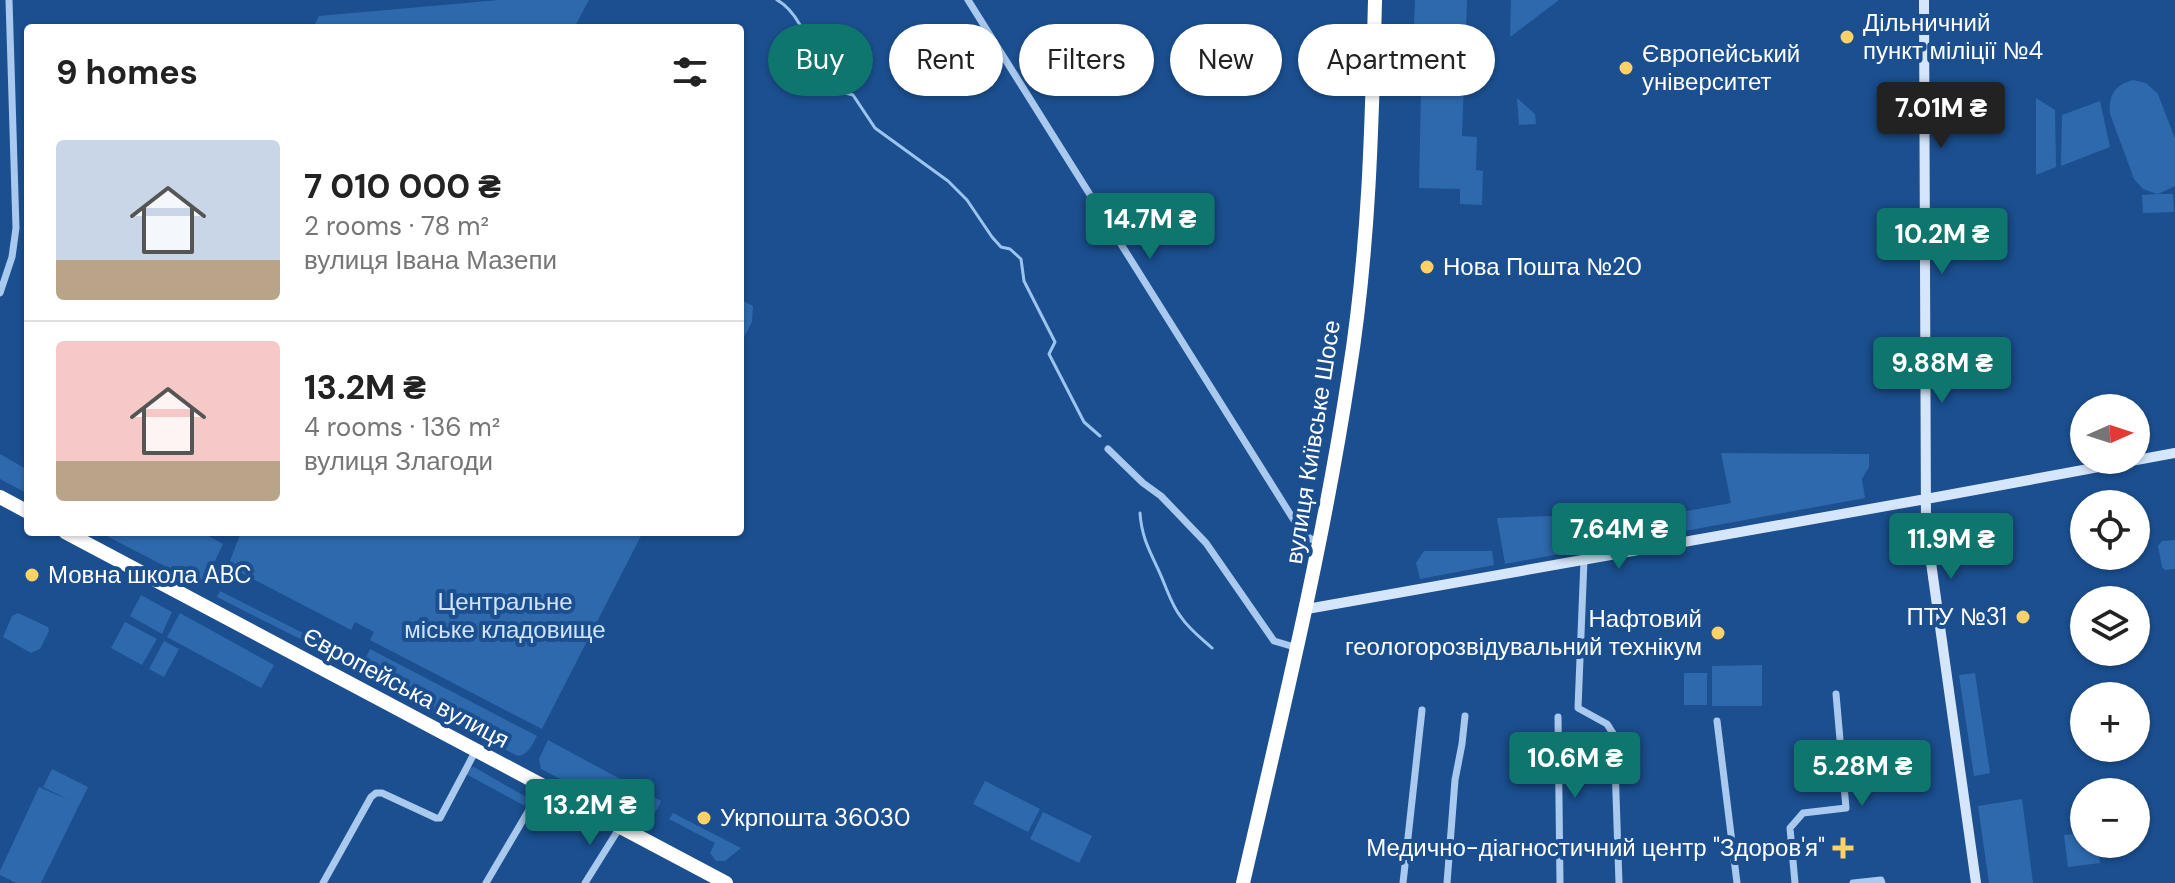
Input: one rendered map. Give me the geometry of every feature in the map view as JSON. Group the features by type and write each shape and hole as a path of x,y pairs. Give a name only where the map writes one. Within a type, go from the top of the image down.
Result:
{"highway":[{"name":"вулиця Київське Шосе","path":"1243,883 1307,609 1350,373 1362,274 1375,0"},
{"path":"0,497 24,510"},
{"name":"Європейська вулиця","path":"73,536 726,883"}],"main road":[{"path":"1924,0 1926,527 1976,883"},
{"path":"1307,609 2175,453"}],"street":[{"path":"0,293 12,257 16,228 9,0"},
{"path":"968,0 1302,533 1320,541"},
{"path":"1108,449 1161,496 1206,543 1274,641 1298,648"},
{"path":"1584,560 1578,708 1607,724 1614,735 1619,883"},
{"path":"1795,883 1790,828 1803,813 1846,808 1836,694"},
{"path":"1403,883 1422,710"},
{"path":"1447,883 1455,780 1465,716"},
{"path":"1558,717 1560,883"},
{"path":"1717,721 1737,883"},
{"path":"323,883 371,797 382,793 440,818 476,750"},
{"path":"486,883 543,786"},
{"path":"585,883 620,827"},
{"path":"1853,883 1881,880 1882,883"}],"green space":[{"path":"499,0 589,0 576,24 315,24 319,16"},
{"path":"1415,0 1467,0 1466,24 1414,24"},
{"path":"1511,0 1559,0 1510,37"},
{"path":"2133,80 2146,83 2158,94 2175,139 2175,186 2158,194 2173,194 2174,212 2143,213 2142,195 2157,194 2143,189 2134,179 2110,114 2114,92 2122,84"},
{"path":"1421,96 1463,96 1462,136 1477,137 1476,170 1483,171 1482,205 1460,204 1460,189 1419,188"},
{"path":"1517,98 1535,114 1536,124 1519,125"},
{"path":"2036,98 2055,110 2056,167 2036,175"},
{"path":"2100,101 2110,147 2061,166 2062,115"},
{"path":"744,301 753,306 752,322 744,337"},
{"path":"1721,453 1869,454 1869,467 1862,479 1865,498 1505,564 1497,518 1687,511 1731,503"},
{"path":"0,454 24,468 24,492 0,479"},
{"path":"107,536 208,536 223,544 203,586"},
{"name":"Центральне міське кладовище","path":"239,536 641,536 542,729 370,640 374,632 355,622 351,630 228,566"},
{"path":"2175,540 2175,569 2165,570 2158,546 2162,541"},
{"path":"1424,551 1492,551 1494,565 1420,579 1416,563"},
{"path":"220,591 337,650 334,656 217,597"},
{"path":"141,595 172,612 162,634 130,616"},
{"path":"18,613 48,627 40,649 31,653 3,637 12,616"},
{"path":"180,613 274,665 261,688 167,637"},
{"path":"125,622 157,639 142,665 111,648"},
{"path":"164,641 179,649 164,677 149,669"},
{"path":"370,649 537,736 532,746 518,756 463,728 467,718 444,706 439,716 358,674"},
{"path":"1762,665 1762,706 1712,706 1712,666"},
{"path":"1684,673 1707,673 1707,705 1684,705"},
{"path":"1975,673 1990,773 1974,776 1959,675"},
{"path":"548,740 661,801 658,808 650,816 639,820 541,769 539,759"},
{"path":"474,767 528,798 529,803 523,805 466,774"},
{"path":"52,769 88,787 41,883 16,883 0,875 0,871 39,787 69,800 43,787"},
{"path":"985,781 1040,809 1028,832 973,804"},
{"path":"2022,799 2033,883 1989,883 1978,806"},
{"path":"1043,812 1092,836 1079,863 1030,839"},
{"path":"673,813 741,848 725,861 716,861 710,853 715,843 669,819"},
{"path":"2070,834 2070,858 2099,858 2100,863 2068,867 2064,835"}],"waterway":[{"path":"777,0 787,7 802,28 829,89 853,95 875,128 948,181 967,200 1001,247 1010,249 1021,259 1024,281 1055,342 1049,354 1084,422 1100,436"},
{"path":"1140,513 1146,541 1173,605 1188,626 1212,648"}],"place":[{"name":"Дільничний пункт міліції №4","path":"1847,37"},
{"name":"Європейський університет","path":"1626,68"},
{"name":"Нова Пошта №20","path":"1427,267"},
{"name":"Мовна школа ABC","path":"32,575"},
{"name":"ПТУ №31","path":"2023,617"},
{"name":"Нафтовий геологорозвідувальний технікум","path":"1718,633"},
{"name":"Укрпошта 36030","path":"704,818"},
{"name":"Медично-діагностичний центр \"Здоров'я\"","path":"1843,848"}]}
